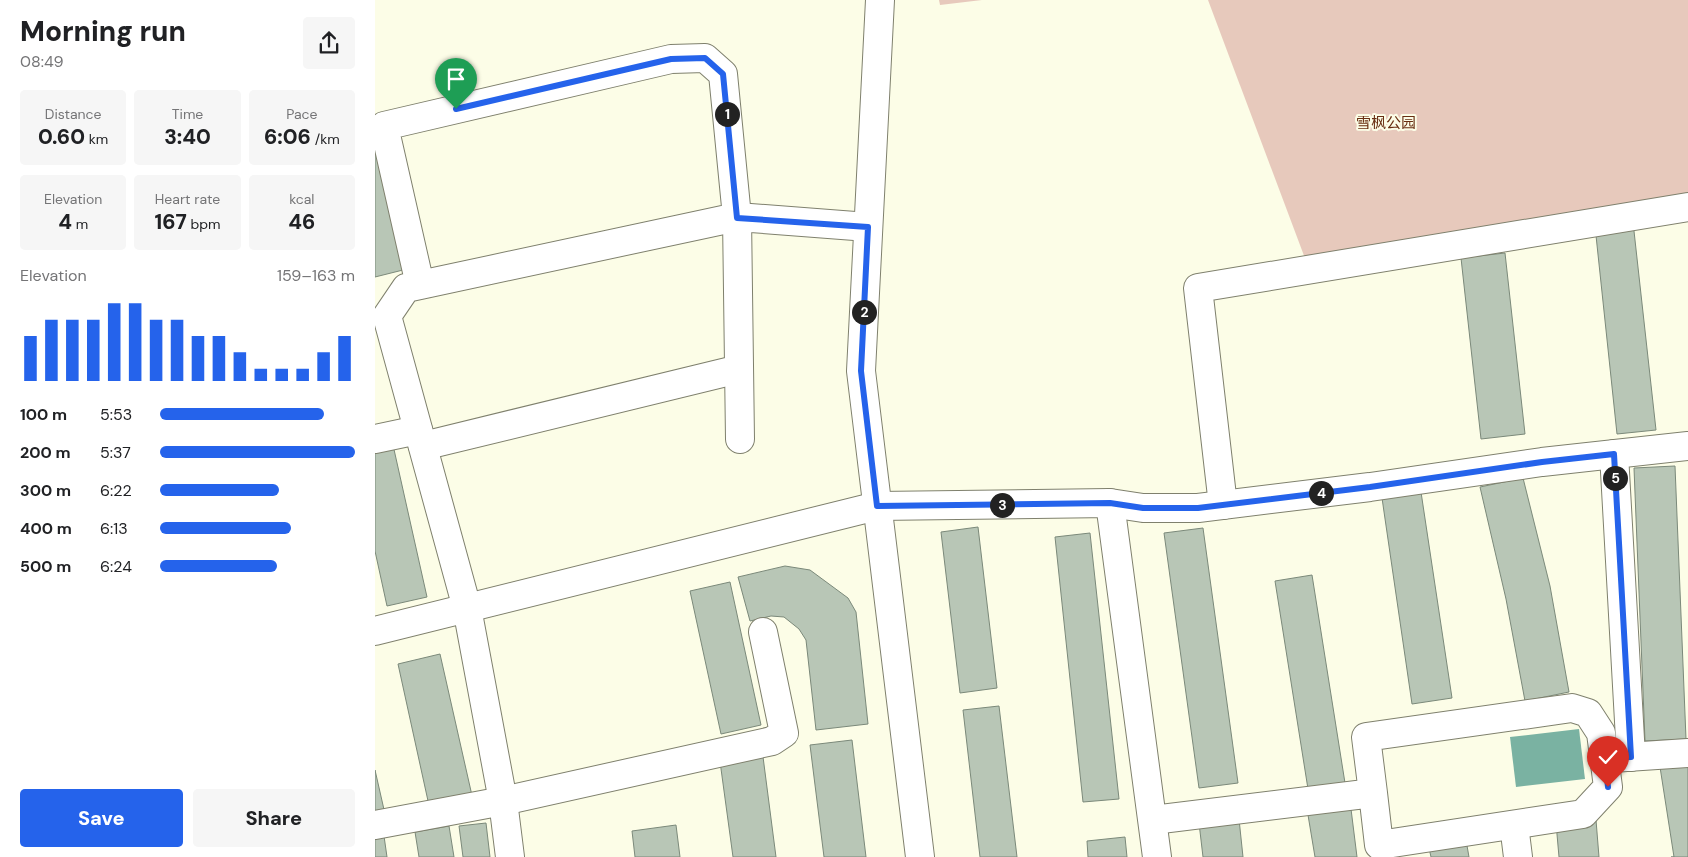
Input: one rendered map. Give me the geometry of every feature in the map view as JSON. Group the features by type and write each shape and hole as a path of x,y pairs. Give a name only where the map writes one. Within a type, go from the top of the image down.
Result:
{"street":[{"path":"879,0 861,371 920,857"},
{"path":"420,285 384,126 671,59 705,58 723,74 737,218 740,439"},
{"path":"1223,505 1198,288 1688,207"},
{"path":"511,857 503,801 467,608 421,438 381,315 406,288 737,218 868,227"},
{"path":"375,439 421,438 739,369"},
{"path":"375,631 877,506 1110,503 1143,508 1198,508 1370,487 1542,462 1688,446"},
{"path":"1614,454 1631,757"},
{"path":"1110,503 1157,857"},
{"path":"375,826 503,801 772,741 784,733 763,632"},
{"path":"1572,708 1588,713 1601,733 1608,787 1583,814 1514,824 1406,849 1379,845 1373,793 1366,737 1572,708"},
{"path":"1605,759 1688,754"},
{"path":"1153,820 1373,793"},
{"path":"1514,824 1518,857"}],"green space":[{"path":"939,0 982,0 940,5"},
{"name":"雪枫公园","path":"1208,0 1688,0 1688,196 1306,261"}],"water":[{"path":"1579,729 1585,779 1516,787 1510,737"}],"building":[{"path":"375,142 407,269 375,277"},
{"path":"1633,222 1656,430 1617,434 1595,226"},
{"path":"1505,253 1525,434 1481,439 1461,258"},
{"path":"393,445 427,597 387,606 375,551 375,449"},
{"path":"1675,466 1686,739 1645,741 1634,468"},
{"path":"1523,478 1550,586 1569,692 1525,701 1506,599 1480,487"},
{"path":"1421,492 1452,698 1412,704 1382,498"},
{"path":"978,527 997,688 960,693 941,532"},
{"path":"1203,528 1238,783 1199,788 1164,533"},
{"path":"1090,533 1119,799 1083,802 1055,537"},
{"path":"785,566 810,570 848,598 856,612 868,724 816,730 806,640 799,629 784,617 771,616 750,621 738,577"},
{"path":"1312,575 1345,783 1308,789 1275,581"},
{"path":"730,582 761,725 721,734 690,591"},
{"path":"440,654 473,800 430,810 398,664"},
{"path":"999,706 1017,857 980,857 963,710"},
{"path":"852,740 866,857 824,857 810,745"},
{"path":"762,749 776,857 733,857 719,754"},
{"path":"1688,763 1688,857 1674,857 1660,767"},
{"path":"375,770 385,814 375,816"},
{"path":"1351,809 1357,857 1315,857 1308,815"},
{"path":"1239,819 1243,857 1203,857 1199,823"},
{"path":"1596,820 1599,857 1559,857 1556,823"},
{"path":"486,823 490,857 463,857 459,826"},
{"path":"676,825 680,857 635,857 632,831"},
{"path":"449,826 454,857 419,857 415,832"},
{"path":"384,836 387,857 375,857 375,838"},
{"path":"1125,837 1127,857 1088,857 1087,841"},
{"path":"1466,840 1469,857 1431,857 1429,848"}],"route":[{"path":"456,109 671,59 705,58 723,74 737,218 868,227 861,371 877,506 1110,503 1143,508 1198,508 1614,454 1631,757 1605,759 1608,787"}]}
